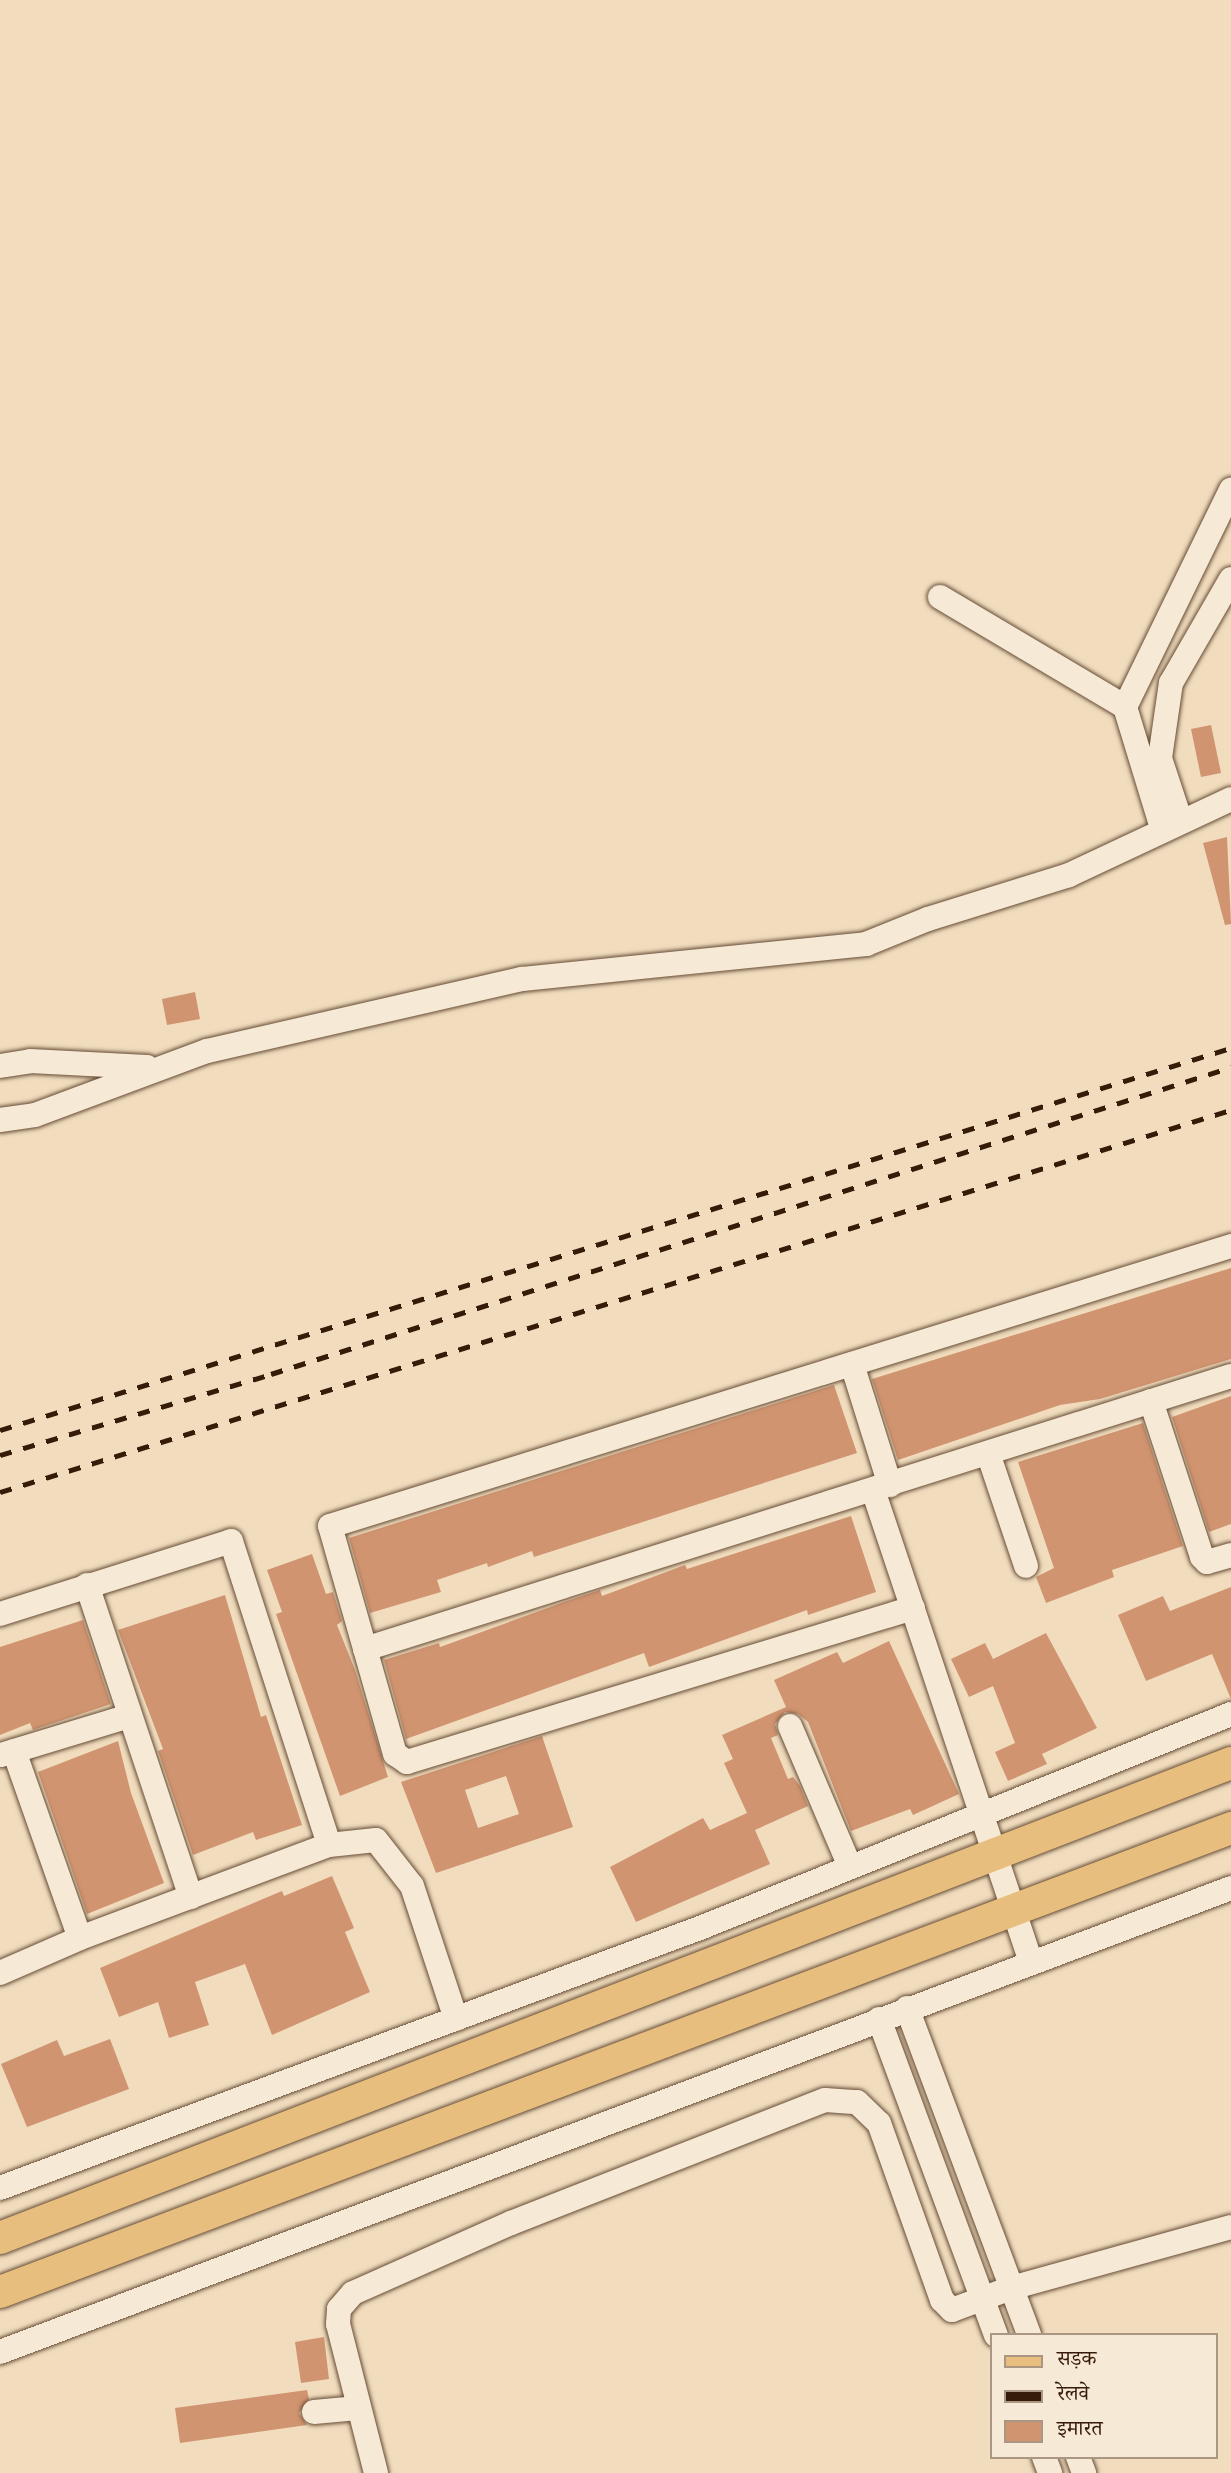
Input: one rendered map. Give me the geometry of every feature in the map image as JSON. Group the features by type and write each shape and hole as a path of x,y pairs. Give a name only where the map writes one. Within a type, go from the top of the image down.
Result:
{"main road":[{"path":"0,2238 996,1857 1231,1763"},
{"path":"0,2292 1231,1828"}],"street":[{"path":"1125,706 1231,490"},
{"path":"1171,824 1160,758 1171,683 1231,579"},
{"path":"940,597 1125,706 1171,824"},
{"path":"0,1120 35,1115 158,1067 372,1011 522,979 866,944 928,919 1069,875 1171,824 1227,801"},
{"path":"0,1066 30,1061 158,1067"},
{"path":"913,1608 407,1762 395,1754 330,1531 334,1522 1231,1246"},
{"path":"852,1364 913,1608 985,1813 996,1857 1031,1961"},
{"path":"365,1649 1231,1376"},
{"path":"1151,1401 1202,1557 1207,1562 1231,1555"},
{"path":"988,1453 1026,1566"},
{"path":"0,1614 231,1541 329,1845"},
{"path":"88,1585 191,1897"},
{"path":"0,2188 456,2019 850,1867 1231,1714"},
{"path":"80,1938 7,1753 130,1716"},
{"path":"790,1726 850,1867"},
{"path":"0,1973 80,1938 329,1845 376,1840 412,1886 456,2019"},
{"path":"0,2352 332,2230 907,2008 1231,1888"},
{"path":"907,2008 1028,2333"},
{"path":"879,2019 995,2333"},
{"path":"376,2473 338,2324 339,2309 353,2293 511,2223 825,2100 857,2102 878,2123 947,2309 983,2300 1011,2288 1231,2227"},
{"path":"314,2412 358,2408"}],"building":[{"path":"1211,725 1221,773 1201,777 1191,729"},
{"path":"1227,837 1231,924 1225,925 1203,843"},
{"path":"195,992 200,1019 167,1025 162,999"},
{"path":"1231,1268 1231,1359 1100,1399 1060,1405 898,1460 872,1379"},
{"path":"834,1385 857,1453 534,1557 532,1551 488,1567 487,1563 437,1580 441,1592 370,1613 349,1538"},
{"path":"1231,1396 1231,1524 1209,1532 1172,1417"},
{"path":"1143,1423 1183,1546 1112,1570 1114,1577 1046,1603 1036,1577 1054,1568 1018,1462"},
{"path":"851,1516 876,1592 808,1615 807,1610 649,1667 644,1653 406,1739 384,1660 439,1643 440,1647 600,1590 602,1596 685,1565 687,1569"},
{"path":"312,1554 326,1594 333,1592 342,1621 337,1625 355,1670 388,1777 340,1796 276,1614 282,1612 267,1570"},
{"path":"1231,1587 1231,1699 1212,1654 1146,1681 1118,1615 1163,1596 1170,1611"},
{"path":"225,1595 261,1717 266,1715 302,1825 256,1840 253,1832 193,1855 158,1751 163,1749 118,1630"},
{"path":"83,1620 111,1704 33,1730 30,1723 0,1735 0,1647"},
{"path":"1046,1633 1097,1728 1042,1754 1047,1764 1008,1781 995,1752 1015,1743 993,1686 969,1697 951,1659 985,1643 993,1659"},
{"path":"889,1641 959,1794 913,1815 910,1809 851,1831 808,1722 798,1714 785,1712 775,1724 778,1735 771,1738 788,1779 793,1777 800,1786 808,1806 755,1830 770,1864 636,1922 610,1867 703,1818 710,1830 747,1813 724,1763 733,1759 722,1735 786,1707 774,1680 837,1652 843,1663"},
{"path":"542,1736 573,1827 436,1873 401,1782","holes":["506,1776 519,1814 478,1828 465,1790"]},
{"path":"118,1741 131,1793 164,1883 87,1914 38,1772"},
{"path":"332,1876 354,1928 345,1932 370,1992 272,2035 245,1964 195,1982 209,2025 169,2038 158,2002 119,2017 100,1968 282,1891 284,1896"},
{"path":"110,2039 129,2089 27,2127 1,2064 57,2040 64,2056"},
{"path":"324,2337 329,2379 301,2383 295,2342"},
{"path":"307,2390 309,2399 299,2413 307,2425 180,2443 175,2408"}],"railway":[{"path":"0,1430 1231,1048"},
{"path":"0,1455 271,1374 1231,1067"},
{"path":"0,1492 1231,1110"}]}
